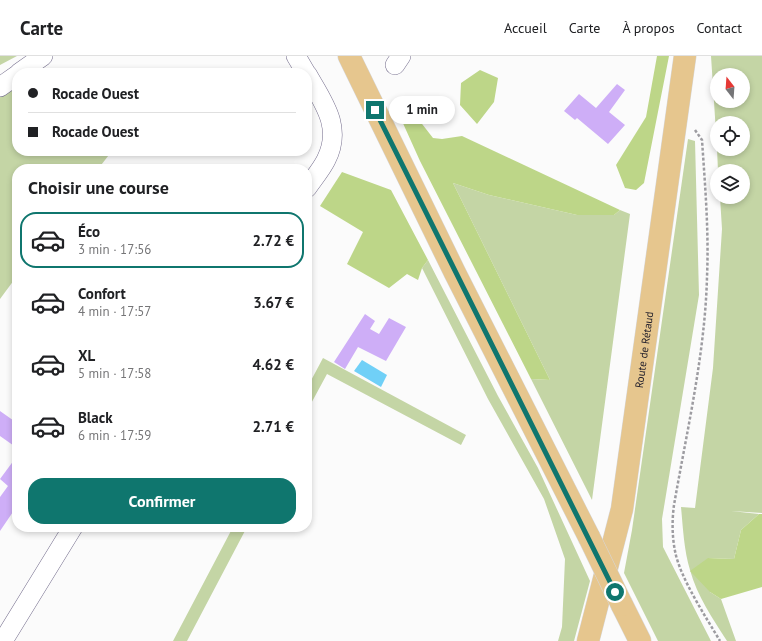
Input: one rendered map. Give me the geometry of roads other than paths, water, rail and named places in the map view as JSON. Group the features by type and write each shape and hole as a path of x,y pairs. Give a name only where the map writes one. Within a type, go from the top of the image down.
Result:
{"main road":[{"path":"349,56 640,641"},
{"name":"Route de Rétaud","path":"588,641 622,509 685,56"}],"street":[{"path":"26,68 43,56"},
{"path":"296,56 303,68"},
{"path":"0,87 12,78"},
{"path":"312,83 331,119 333,141 326,161 312,181"},
{"path":"3,641 70,532"}],"water":[{"path":"362,360 387,375 381,387 354,371"}]}
